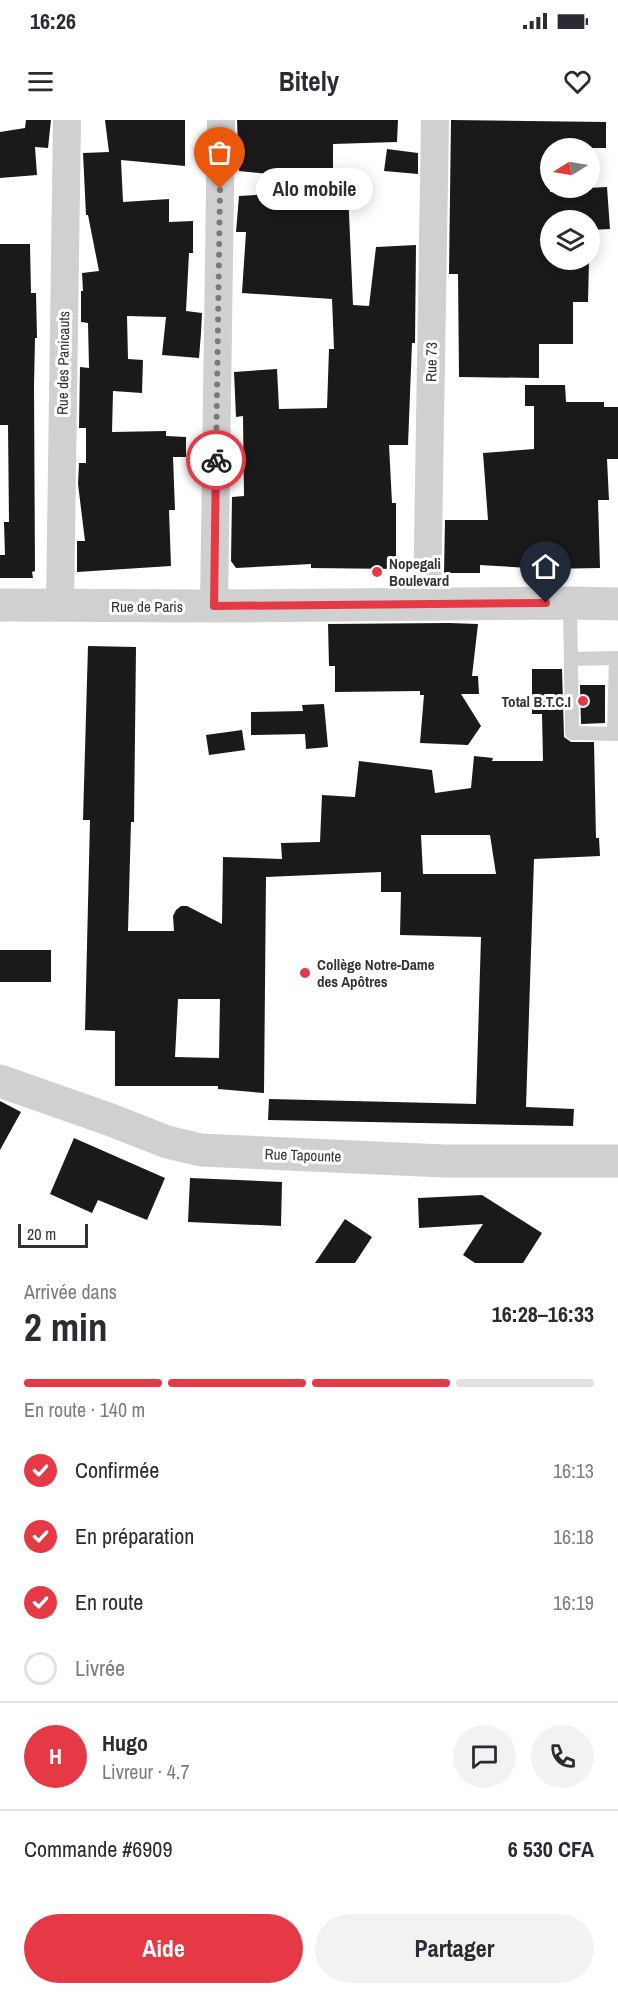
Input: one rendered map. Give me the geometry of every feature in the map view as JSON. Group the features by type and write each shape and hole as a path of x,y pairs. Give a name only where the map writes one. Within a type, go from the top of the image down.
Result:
{"street":[{"name":"Rue des Panicauts","path":"60,606 67,120"},
{"path":"214,606 220,120"},
{"name":"Rue 73","path":"427,604 435,120"},
{"name":"Rue de Paris","path":"0,605 618,604"},
{"name":"Rue Tapounte","path":"0,1081 167,1142 201,1150 444,1161 618,1161"}],"lane":[{"path":"570,603 572,733 616,733 617,658 571,659"}],"building":[{"path":"26,120 51,120 48,148 35,147 37,175 0,178 0,132 25,128"},
{"path":"105,120 185,120 185,166 121,160 123,202 169,199 169,222 193,221 193,253 189,253 186,311 202,313 201,333 199,358 162,355 166,317 127,316 128,359 143,360 142,393 113,391 112,432 166,431 166,436 186,437 186,457 173,457 175,510 169,510 171,566 77,572 77,541 85,541 78,484 79,463 86,463 86,428 79,428 80,367 89,368 88,323 81,322 82,273 99,271 88,215 86,215 83,153 109,152"},
{"path":"237,120 398,120 397,142 333,144 333,192 348,191 353,305 369,306 376,247 416,245 415,343 412,343 408,445 389,445 392,503 396,503 396,569 311,568 311,564 236,568 231,561 232,497 244,496 243,416 236,417 234,372 277,369 279,409 327,408 329,349 334,349 332,299 242,293 246,232 236,232 239,196 288,193 289,176 239,171"},
{"path":"451,120 606,122 606,148 600,148 600,138 540,138 540,198 600,198 600,187 607,187 610,229 600,230 600,210 540,210 540,270 589,270 588,302 573,302 573,344 539,344 539,378 459,377 458,274 449,274"},
{"path":"387,149 418,153 418,174 384,171"},
{"path":"0,244 30,244 31,293 36,293 35,571 32,572 33,578 0,578 0,555 5,555 4,522 9,522 8,425 0,425"},
{"path":"525,385 565,385 566,402 604,402 604,407 618,407 618,459 607,459 609,500 598,500 600,568 546,569 480,565 480,573 444,573 445,520 488,520 483,453 534,449 534,406 525,406"},
{"path":"328,624 478,624 472,676 478,676 479,694 461,694 481,726 468,745 420,743 424,695 420,695 420,691 335,692 335,666 329,666"},
{"path":"88,646 136,647 134,822 131,822 128,931 174,931 173,916 181,906 187,906 222,924 223,857 282,859 281,843 320,842 322,795 355,797 359,761 432,770 435,793 471,788 474,756 493,758 492,761 543,761 542,714 532,714 532,669 562,669 564,737 571,742 594,742 596,838 599,838 600,856 534,859 526,1107 574,1109 573,1126 268,1120 269,1099 476,1104 481,937 400,935 401,892 381,892 381,872 266,877 264,1093 218,1089 218,1086 115,1086 115,1031 85,1030 90,820 83,820","holes":["421,835 490,835 496,874 423,874","178,999 220,999 219,1058 175,1057"]},
{"path":"580,685 605,685 605,723 581,724"},
{"path":"324,704 328,747 306,749 305,734 251,735 251,712 303,711 302,705"},
{"path":"242,730 245,750 209,755 206,735"},
{"path":"0,950 51,950 51,982 0,982"},
{"path":"0,1101 21,1112 0,1150"},
{"path":"74,1138 165,1178 147,1220 98,1200 92,1213 50,1194"},
{"path":"190,1178 282,1182 281,1226 188,1222"},
{"path":"482,1195 542,1233 523,1263 475,1263 463,1255 483,1224 419,1228 418,1198"},
{"path":"345,1219 372,1237 355,1263 315,1263"}],"way so far":[{"path":"216,460 220,189"}],"place":[{"name":"Alo mobile","path":"220,189"},
{"name":"Nopegali Boulevard","path":"377,572"},
{"name":"Total B.T.C.I","path":"583,701"},
{"name":"Collège Notre-Dame des Apôtres","path":"305,973"}],"route":[{"path":"216,460 214,606 546,603"}]}
